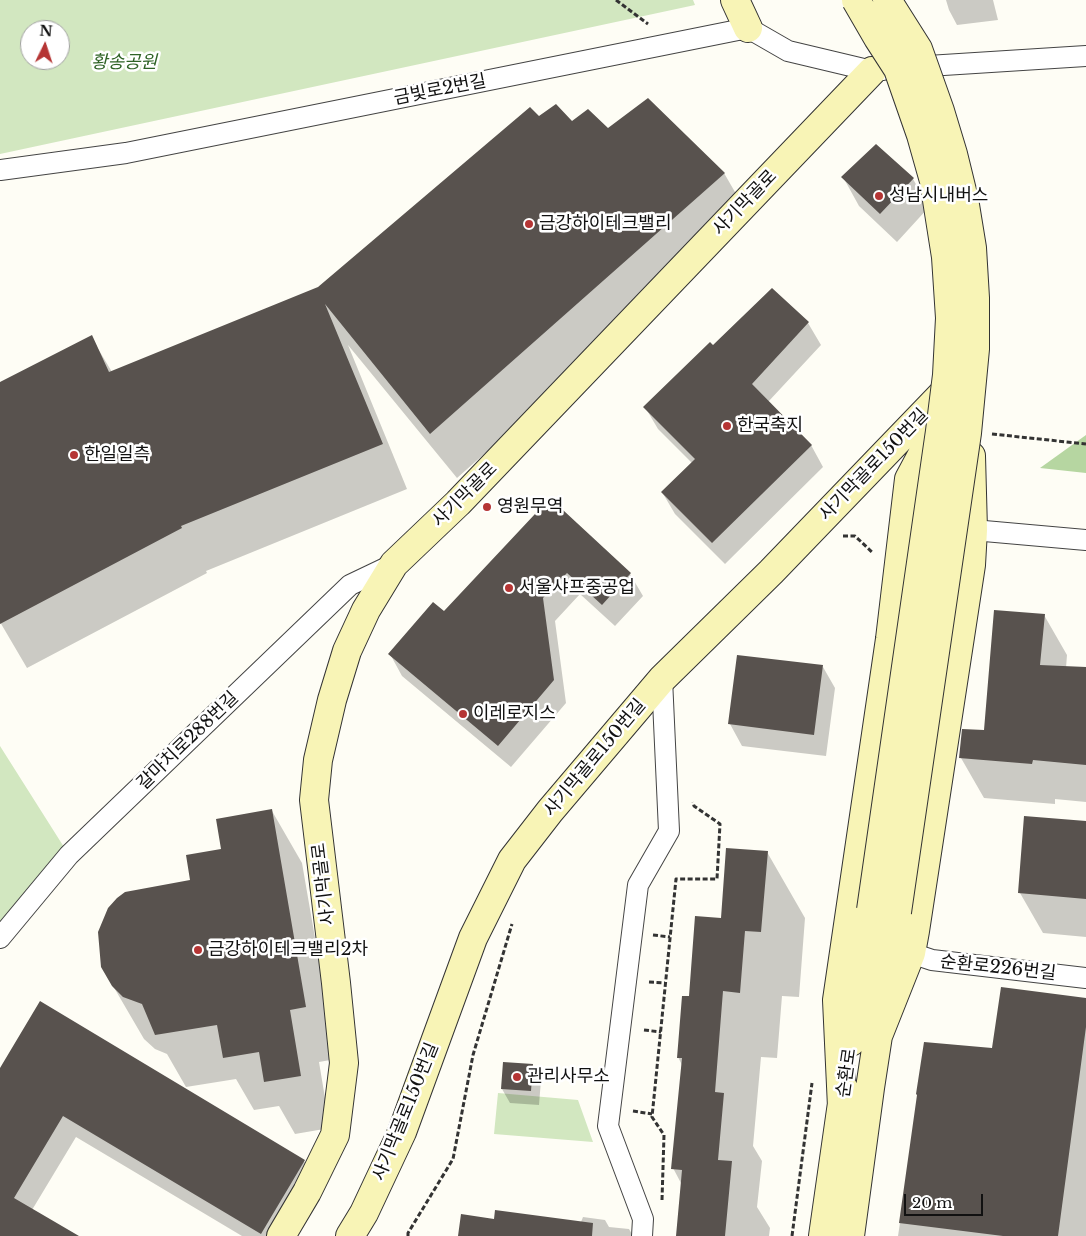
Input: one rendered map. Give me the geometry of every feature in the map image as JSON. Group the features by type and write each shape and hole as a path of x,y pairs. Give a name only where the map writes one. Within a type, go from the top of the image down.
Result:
{"main road":[{"path":"734,0 748,28"},
{"path":"856,0 898,69 921,135 934,181 941,220 946,257 950,318 947,375 884,911"},
{"path":"884,911 967,433 975,348 972,248 964,199 953,154 918,50 887,0"},
{"path":"878,1036 911,953 916,931 969,574 973,530 965,234 938,122 918,66"},
{"name":"사기막골로","path":"281,1236 307,1192 335,1135 344,1063 314,800 318,760 332,700 348,651 366,610 394,564 458,503 872,71"},
{"path":"842,1107 837,1000 890,639 910,479 969,366"},
{"name":"사기막골로150번길","path":"350,1236 364,1213 402,1132 473,938 512,860 550,811 662,678 771,572 969,366"},
{"name":"순환로","path":"850,1236 878,1036 884,911"},
{"name":"순환로","path":"823,1236 842,1107 884,911"}],"street":[{"name":"금빛로2번길","path":"0,170 126,152 748,28"},
{"path":"748,28 788,51 872,71 918,66 1086,56"},
{"path":"973,530 1086,540"},
{"name":"갈마치로288번길","path":"0,938 69,855 350,585 394,564"},
{"path":"642,1236 643,1218 608,1126 638,885 669,831 662,678"},
{"name":"순환로226번길","path":"911,953 932,960 1086,978"}],"path":[{"path":"616,0 675,43"},
{"path":"971,432 1086,444"},
{"path":"842,536 855,536 875,556"},
{"path":"662,1205 664,1135 652,1118 676,879 717,879 720,824 694,806 692,798"},
{"path":"408,1236 453,1158 473,1055 514,918"},
{"path":"792,1236 812,1079"}],"green space":[{"name":"황송공원","path":"0,0 693,0 695,5 0,154"},
{"path":"1086,435 1086,473 1040,468"},
{"path":"0,746 69,855 0,938"},
{"path":"498,1093 578,1100 593,1142 494,1134"}],"building":[{"path":"648,98 725,173 430,434 325,304 383,444 181,526 182,528 0,624 0,382 92,335 109,372 318,287 530,107 539,116 556,104 572,121 588,109 608,128"},
{"name":"성남시내버스","path":"876,144 914,178 880,214 841,177"},
{"name":"한국축지","path":"772,288 809,322 752,384 812,445 712,543 661,492 695,459 643,407 710,342 713,345"},
{"path":"550,498 631,573 602,605 567,573 543,598 554,680 498,746 388,654 433,602 444,611"},
{"path":"994,610 1045,614 1040,665 1086,667 1086,765 1033,760 1032,764 959,758 962,729 984,730"},
{"path":"737,655 823,665 814,735 728,724"},
{"name":"금강하이테크밸리2차","path":"272,809 306,1007 290,1010 301,1076 264,1082 259,1052 223,1058 217,1025 155,1035 142,1004 123,997 112,986 101,967 98,932 108,908 125,892 190,880 186,855 221,849 216,819"},
{"path":"1024,816 1086,821 1086,899 1018,893"},
{"path":"726,848 768,851 761,932 745,931 740,993 723,991 715,1092 724,1093 718,1160 732,1161 725,1236 676,1236 682,1170 671,1169 682,1058 677,1058 682,996 689,996 695,916 721,918"},
{"path":"1001,987 1086,998 1086,1027 1058,1236 1003,1236 899,1223 924,1042 992,1048"},
{"path":"40,1001 305,1160 261,1234 63,1116 14,1198 79,1236 0,1236 0,1068"},
{"name":"관리사무소","path":"503,1062 533,1064 531,1091 501,1089"},
{"path":"495,1210 593,1223 592,1236 458,1236 461,1214 494,1219"}],"place":[{"name":"성남시내버스","path":"879,196"},
{"name":"금강하이테크밸리","path":"529,224"},
{"name":"한국축지","path":"727,426"},
{"name":"한일일측","path":"74,455"},
{"name":"영원무역","path":"487,507"},
{"name":"서울샤프중공업","path":"509,588"},
{"name":"이레로지스","path":"463,714"},
{"name":"금강하이테크밸리2차","path":"198,950"},
{"name":"관리사무소","path":"517,1077"}]}
